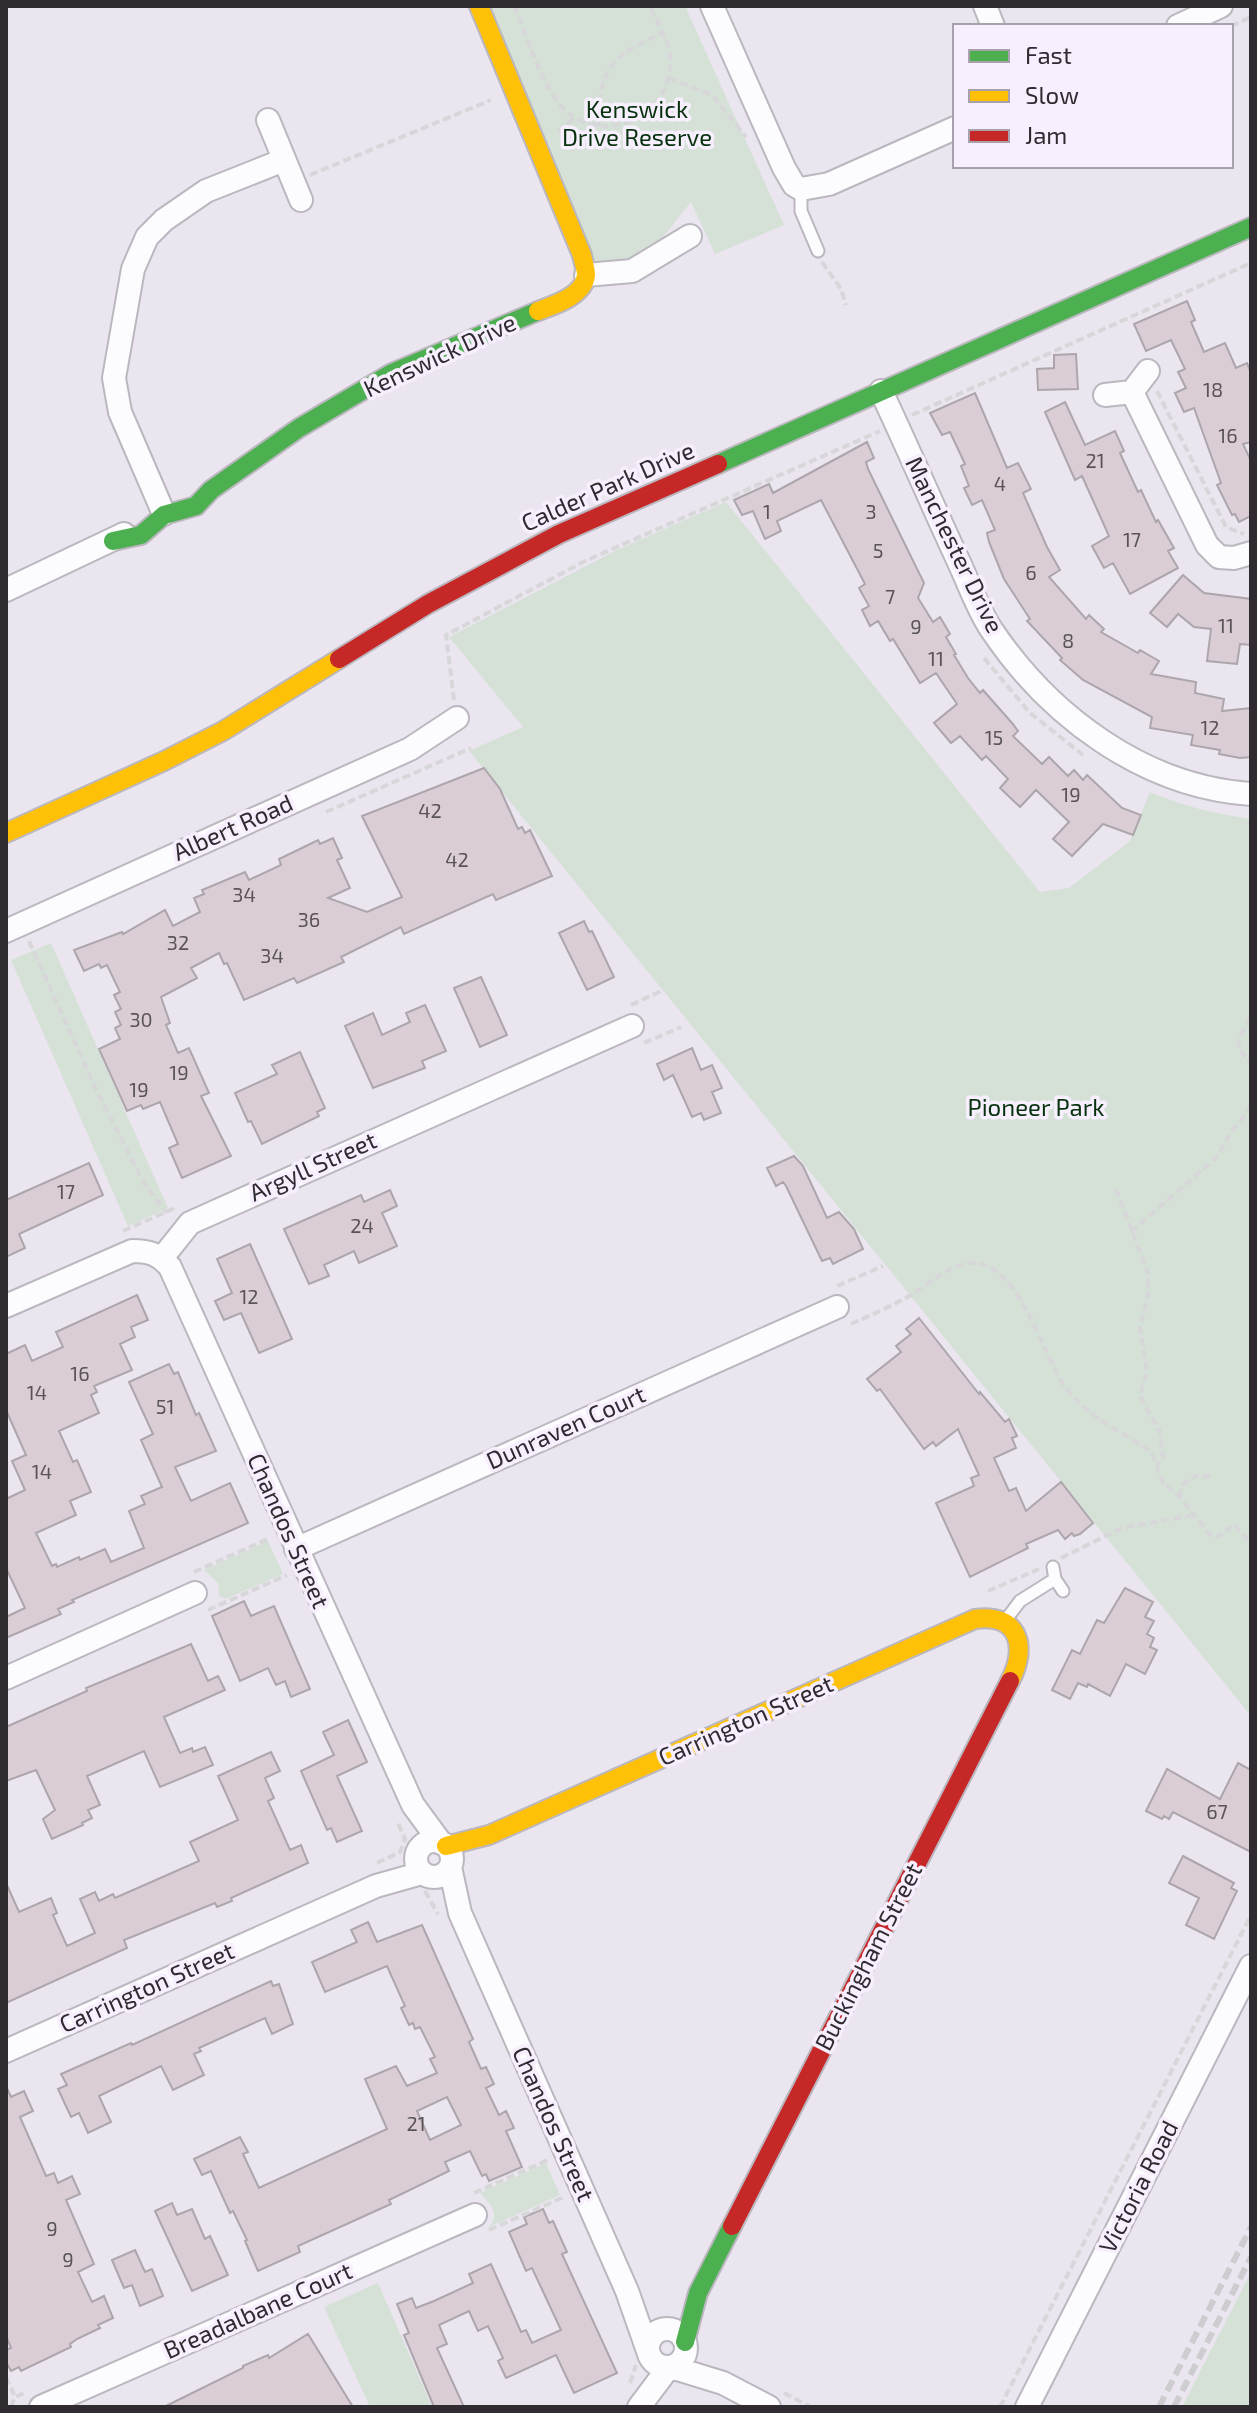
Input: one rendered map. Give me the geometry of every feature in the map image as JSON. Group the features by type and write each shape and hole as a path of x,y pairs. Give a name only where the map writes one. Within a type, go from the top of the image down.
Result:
{"street":[{"path":"479,6 582,255 586,275 632,271 690,236"},
{"path":"712,6 784,168 794,185 801,189 829,184 953,129"},
{"path":"1182,24 1221,6"},
{"path":"268,120 297,191"},
{"path":"162,509 120,412 114,378 133,269 147,237 164,220 206,191 284,160"},
{"name":"Calder Park Drive","path":"6,833 223,731 428,604 559,534 1251,227"},
{"name":"Kenswick Drive","path":"6,590 113,541 162,509 211,490 299,428 392,373 567,299 582,286 586,275"},
{"path":"1105,395 1132,392 1148,371"},
{"name":"Manchester Drive","path":"881,391 989,626 1025,675 1058,708 1132,759 1180,779 1227,792 1251,794"},
{"path":"1132,392 1207,545 1219,557 1234,558 1251,553"},
{"name":"Albert Road","path":"14,927 410,749 457,718"},
{"name":"Argyll Street","path":"162,1258 190,1223 632,1026"},
{"path":"6,1306 132,1251 145,1251 162,1258"},
{"name":"Chandos Street","path":"162,1258 176,1279 285,1554 403,1808"},
{"name":"Dunraven Court","path":"285,1554 837,1307"},
{"path":"6,1678 195,1593"},
{"name":"Carrington Street","path":"489,1835 975,1619 991,1616 1005,1621"},
{"name":"Buckingham Street","path":"685,2343 698,2293 1017,1668 1021,1646 1018,1636 1005,1621"},
{"path":"403,1808 447,1855 451,1919"},
{"path":"403,1808 420,1870 441,1890 451,1919"},
{"path":"447,1855 489,1835"},
{"path":"420,1870 429,1841 447,1855"},
{"path":"420,1870 443,1875 447,1855"},
{"name":"Carrington Street","path":"6,2051 374,1876 420,1870"},
{"name":"Chandos Street","path":"451,1919 627,2291 655,2361"},
{"name":"Victoria Road","path":"1027,2407 1251,1966"},
{"name":"Breadalbane Court","path":"41,2407 475,2215"},
{"name":"Chandos Street","path":"627,2291 640,2312 663,2330"},
{"name":"Buckingham Street","path":"663,2330 698,2293"},
{"path":"635,2402 655,2361 653,2336 663,2330 679,2333 720,2383"},
{"path":"655,2361 683,2359 685,2343"},
{"path":"655,2361 720,2383 769,2407"}],"lane":[{"path":"801,189 801,211 818,251"},
{"path":"1005,1621 1020,1601 1054,1570 1063,1591"}],"path":[{"path":"514,6 554,97 583,123 611,127 643,115 666,88 670,57 650,6"},
{"path":"598,126 600,88 607,71 618,56 631,47 662,33"},
{"path":"669,78 712,95 748,139"},
{"path":"297,191 512,88"},
{"path":"818,251 841,289 846,305"},
{"path":"457,718 446,635 585,561 1251,263"},
{"path":"1148,371 1226,527 1238,533 1251,532"},
{"path":"14,927 145,1185 155,1201 164,1208"},
{"path":"1251,1018 1237,1047 1251,1063"},
{"path":"1131,1232 1160,1210 1217,1157 1231,1132 1251,1107"},
{"path":"1116,1189 1148,1273 1148,1296 1140,1327 1147,1371 1140,1396 1162,1437 1163,1458 1157,1465"},
{"path":"837,1307 846,1326 897,1303 956,1266 973,1262 991,1267 1007,1281 1018,1297 1069,1392 1097,1419 1147,1449 1163,1483 1180,1497 1210,1535 1218,1537 1234,1524 1251,1544"},
{"path":"1180,1497 1181,1486 1195,1476 1212,1477"},
{"path":"1054,1570 1111,1532 1194,1515"},
{"path":"269,1534 285,1554 287,1575"},
{"path":"986,1592 1039,1568"},
{"path":"374,1876 400,1852 405,1839 403,1808"},
{"path":"420,1870 429,1894 451,1919"},
{"path":"1000,2407 1251,1915"},
{"path":"548,2160 553,2172"},
{"path":"559,2185 570,2210"},
{"path":"635,2402 637,2369 655,2361"},
{"path":"6,2377 15,2397 11,2407"}],"green space":[{"name":"Kenswick Drive Reserve","path":"488,6 685,6 784,225 715,254 691,202 655,247 617,268 594,261"},
{"name":"Pioneer Park","path":"726,502 1040,892 1069,888 1130,841 1150,792 1200,809 1251,819 1251,1716 469,751 523,727 449,637 617,550"},
{"path":"51,943 168,1208 128,1226 11,960"},
{"path":"268,1541 283,1574 225,1599 219,1596 218,1583 204,1570"},
{"path":"546,2163 560,2195 489,2227 494,2213 480,2193"},
{"path":"1251,2272 1251,2407 1182,2407"},
{"path":"378,2283 432,2407 370,2407 324,2307"}],"building":[{"path":"1187,301 1195,320 1191,322 1204,352 1225,343 1236,368 1247,363 1251,373 1251,442 1243,444 1251,461 1251,516 1239,522 1235,514 1232,515 1217,485 1221,483 1194,408 1184,412 1175,393 1186,388 1178,372 1185,369 1171,340 1146,351 1134,324"},
{"path":"1076,354 1078,389 1038,390 1037,369 1054,368 1054,355"},
{"path":"975,393 1007,468 1018,463 1031,489 1023,493 1060,570 1049,577 1086,619 1089,615 1104,629 1101,632 1159,661 1151,674 1196,682 1195,693 1224,699 1222,711 1251,708 1251,757 1219,754 1220,750 1191,745 1193,735 1150,728 1152,717 1083,680 1060,660 1062,658 1027,621 1030,619 1004,579 989,542 987,533 995,530 982,500 972,505 964,488 969,486 961,466 965,464 950,432 942,435 930,413"},
{"path":"1065,402 1085,445 1115,431 1124,451 1120,453 1138,492 1141,490 1156,522 1158,520 1174,548 1168,551 1178,568 1130,594 1113,563 1104,568 1092,546 1109,536 1082,476 1075,480 1045,412"},
{"path":"867,442 874,458 866,462 868,469 924,583 918,598 933,622 940,617 950,634 946,637 954,655 968,678 1012,723 1018,731 1013,736 1042,764 1049,757 1068,776 1074,770 1083,780 1087,775 1122,808 1141,815 1133,835 1103,824 1072,856 1053,839 1069,822 1036,790 1020,807 1000,788 1008,779 986,756 982,760 960,736 951,743 934,723 957,704 936,673 920,683 878,621 870,626 862,610 869,606 859,588 865,584 821,500 777,521 781,531 765,539 753,511 742,515 734,500 769,484 773,493"},
{"path":"1183,575 1204,593 1251,599 1251,645 1240,644 1237,664 1207,661 1211,629 1194,627 1178,614 1167,627 1150,613"},
{"path":"484,768 500,789 518,829 522,827 525,833 530,830 552,876 496,900 493,894 404,934 401,927 341,957 344,962 297,983 294,978 244,1000 219,953 191,968 197,978 161,997 170,1023 166,1025 178,1053 189,1048 209,1093 201,1096 231,1156 182,1178 169,1148 178,1144 160,1102 127,1111 99,1049 120,1039 115,1028 121,1025 115,1012 121,1009 114,995 120,992 107,965 101,968 99,964 84,971 74,950 123,934 165,910 173,926 200,912 194,898 204,894 202,890 245,872 249,880 281,865 279,859 318,840 320,844 333,838 342,858 337,860 350,888 328,898 367,912 402,897 362,816"},
{"path":"584,921 614,977 587,990 559,933"},
{"path":"481,977 507,1035 480,1047 454,988"},
{"path":"425,1005 446,1051 422,1061 425,1068 373,1088 345,1026 373,1013 382,1035 410,1022 406,1013"},
{"path":"692,1048 701,1070 712,1065 722,1088 712,1092 721,1113 704,1120 701,1113 692,1117 673,1075 664,1080 657,1064"},
{"path":"300,1052 325,1108 317,1112 319,1116 262,1144 235,1093 277,1074 272,1065"},
{"path":"794,1156 803,1166 827,1218 839,1212 854,1229 863,1249 833,1264 830,1258 822,1261 786,1186 783,1182 776,1186 767,1168"},
{"path":"89,1163 103,1195 19,1234 25,1248 6,1257 6,1200"},
{"path":"390,1190 397,1206 382,1213 397,1246 359,1263 354,1251 324,1265 329,1276 309,1284 284,1229 361,1195 364,1202"},
{"path":"250,1244 292,1339 259,1353 241,1313 224,1320 215,1301 232,1293 217,1259"},
{"path":"137,1295 148,1320 131,1327 135,1337 120,1344 132,1370 94,1386 97,1392 91,1395 99,1413 59,1431 73,1462 77,1460 91,1492 70,1501 76,1515 36,1533 52,1566 56,1564 57,1567 79,1557 80,1560 105,1549 111,1562 144,1548 129,1511 145,1504 141,1496 162,1487 141,1440 153,1434 129,1382 169,1364 174,1374 178,1372 196,1415 199,1413 216,1451 175,1467 191,1501 230,1483 248,1523 72,1600 74,1602 58,1609 61,1614 6,1638 6,1617 25,1608 6,1568 6,1499 25,1490 12,1461 26,1455 6,1410 6,1354 25,1345 32,1361 63,1347 56,1332"},
{"path":"919,1318 979,1394 1005,1422 1009,1419 1017,1436 1012,1438 1016,1448 994,1458 1009,1491 1016,1488 1026,1511 1061,1482 1093,1523 1080,1534 1074,1536 1072,1533 1065,1539 1058,1530 1026,1544 1028,1548 970,1577 936,1503 974,1486 971,1478 979,1475 958,1429 936,1446 933,1442 924,1449 880,1389 877,1391 867,1379 901,1352 896,1346 911,1334 906,1329"},
{"path":"1125,1588 1153,1602 1145,1617 1154,1621 1147,1634 1154,1638 1150,1647 1157,1650 1145,1674 1126,1664 1110,1696 1088,1684 1087,1687 1078,1683 1070,1699 1052,1690 1072,1650 1080,1654 1097,1620 1104,1623"},
{"path":"244,1601 251,1616 274,1606 310,1689 291,1697 285,1681 276,1685 268,1668 240,1681 212,1616"},
{"path":"191,1644 208,1681 218,1676 225,1690 164,1717 180,1753 205,1747 213,1765 160,1787 144,1751 87,1776 100,1805 88,1810 92,1818 83,1825 52,1839 43,1819 55,1810 36,1770 6,1781 6,1727 87,1691 86,1688"},
{"path":"348,1720 367,1762 337,1776 362,1831 337,1842 331,1828 327,1830 301,1771 334,1755 323,1732"},
{"path":"271,1752 280,1771 265,1778 274,1798 268,1801 290,1850 301,1845 308,1863 231,1898 232,1901 217,1907 215,1903 124,1940 127,1948 6,2003 6,1883 19,1912 51,1898 57,1913 53,1915 67,1946 95,1933 80,1899 95,1892 99,1901 113,1894 115,1898 199,1861 190,1842 238,1820 218,1776"},
{"path":"1238,1763 1251,1770 1251,1852 1173,1812 1169,1819 1164,1816 1162,1819 1146,1811 1167,1769 1220,1799"},
{"path":"1183,1856 1234,1883 1231,1888 1237,1891 1214,1939 1186,1925 1199,1898 1169,1883"},
{"path":"368,1922 377,1942 422,1925 473,2039 469,2042 481,2069 486,2067 494,2084 486,2088 499,2115 506,2111 514,2128 506,2131 522,2167 489,2181 486,2174 482,2176 470,2151 445,2162 449,2171 389,2200 391,2204 298,2246 300,2252 258,2271 247,2240 233,2211 230,2213 211,2171 202,2175 194,2159 240,2137 248,2152 243,2154 259,2188 387,2129 365,2079 396,2066 407,2086 437,2073 430,2059 435,2057 420,2027 415,2029 413,2023 409,2025 401,2008 405,2006 387,1966 325,1992 312,1962 357,1942 351,1930","holes":["447,2097 461,2125 430,2140 417,2111"]},
{"path":"271,1981 273,1986 279,1984 293,2024 272,2034 265,2018 199,2048 201,2051 194,2054 204,2075 173,2090 161,2066 99,2096 111,2122 88,2133 79,2113 71,2117 58,2089 67,2085 61,2074"},
{"path":"6,2086 11,2097 24,2091 33,2111 20,2117 46,2176 54,2173 58,2183 72,2176 80,2194 66,2200 94,2264 78,2272 92,2302 104,2296 113,2318 77,2339 70,2344 71,2347 21,2371 19,2367 11,2371 6,2362 6,2350 11,2348 6,2336"},
{"path":"172,2203 177,2215 192,2209 205,2239 210,2236 228,2275 192,2291 155,2211"},
{"path":"543,2209 549,2223 553,2221 567,2252 562,2254 617,2373 574,2393 556,2355 506,2378 498,2361 503,2358 488,2326 478,2331 469,2311 439,2325 447,2344 437,2348 464,2407 434,2407 404,2335 409,2333 397,2304 412,2298 416,2308 434,2301 473,2283 469,2274 491,2264 521,2332 526,2330 532,2343 561,2330 532,2268 526,2271 509,2232 527,2224 524,2217"},
{"path":"135,2250 145,2272 152,2269 163,2296 140,2306 132,2285 124,2288 112,2260"},
{"path":"308,2334 353,2407 164,2407 243,2366 268,2355 269,2358"}],"railway":[{"path":"1159,2407 1251,2227"},
{"path":"1174,2407 1251,2257"}],"traffic: fast":[{"path":"718,464 1251,227"},
{"path":"113,541 141,535 164,515 196,506 211,490 299,428 392,373 538,311"},
{"path":"685,2342 698,2293 732,2226"}],"traffic: slow":[{"path":"479,6 586,270 580,289 560,303 538,311"},
{"path":"6,833 223,731 339,659"},
{"path":"446,1846 489,1835 975,1619 1002,1621 1016,1635 1018,1656 1010,1681"}],"traffic: jam":[{"path":"339,659 428,604 559,534 718,464"},
{"path":"732,2226 1010,1681"}]}
